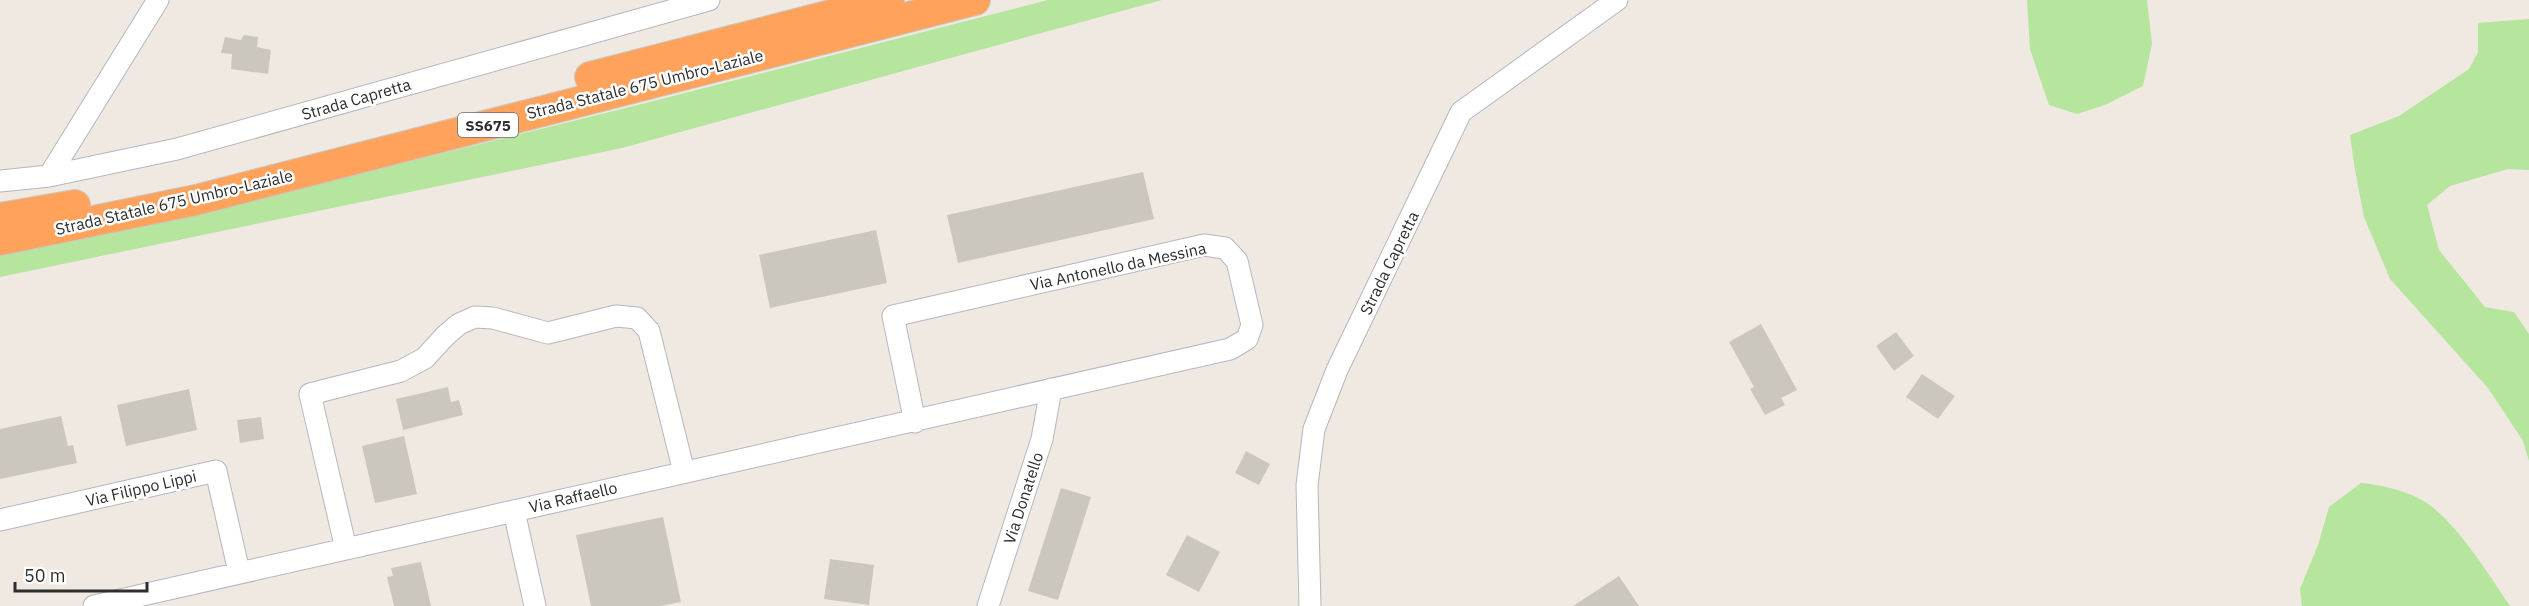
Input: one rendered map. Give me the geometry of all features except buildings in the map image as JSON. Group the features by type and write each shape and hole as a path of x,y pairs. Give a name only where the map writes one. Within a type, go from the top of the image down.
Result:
{"highway":[{"name":"Strada Statale 675 Umbro-Laziale","path":"0,218 192,179 889,0"},
{"name":"Strada Statale 675 Umbro-Laziale","path":"0,240 195,200 975,0"}],"street":[{"path":"49,176 158,0"},
{"name":"Strada Capretta","path":"0,181 49,176 177,149 709,0"},
{"name":"Strada Capretta","path":"1310,606 1307,485 1314,429 1337,370 1461,112 1617,0"},
{"name":"Via Antonello da Messina","path":"915,422 893,315 1204,245 1225,248 1237,261 1252,325 1247,339 1230,349 1051,389"},
{"path":"345,549 310,394 401,371 425,358 459,324 475,317 493,318 548,333 616,316 637,318 650,331 684,472"},
{"name":"Via Raffaello","path":"94,606 915,422 1051,389"},
{"name":"Via Donatello","path":"988,606 1042,439 1051,389"},
{"name":"Via Filippo Lippi","path":"0,520 216,471 239,572"},
{"path":"514,511 535,606"}],"green space":[{"path":"1048,0 1162,0 622,148 0,277 0,251 148,226 630,107"},
{"path":"2027,0 2147,0 2152,44 2143,86 2105,105 2077,114 2049,105 2030,49"},
{"path":"2529,19 2529,170 2508,169 2450,186 2427,205 2439,250 2485,307 2514,312 2529,334 2529,461 2523,441 2488,388 2390,279 2364,217 2350,135 2399,116 2469,69 2478,52 2478,23"},
{"path":"2361,483 2404,492 2431,506 2468,546 2510,606 2302,606 2300,589 2318,545 2329,507"}]}
